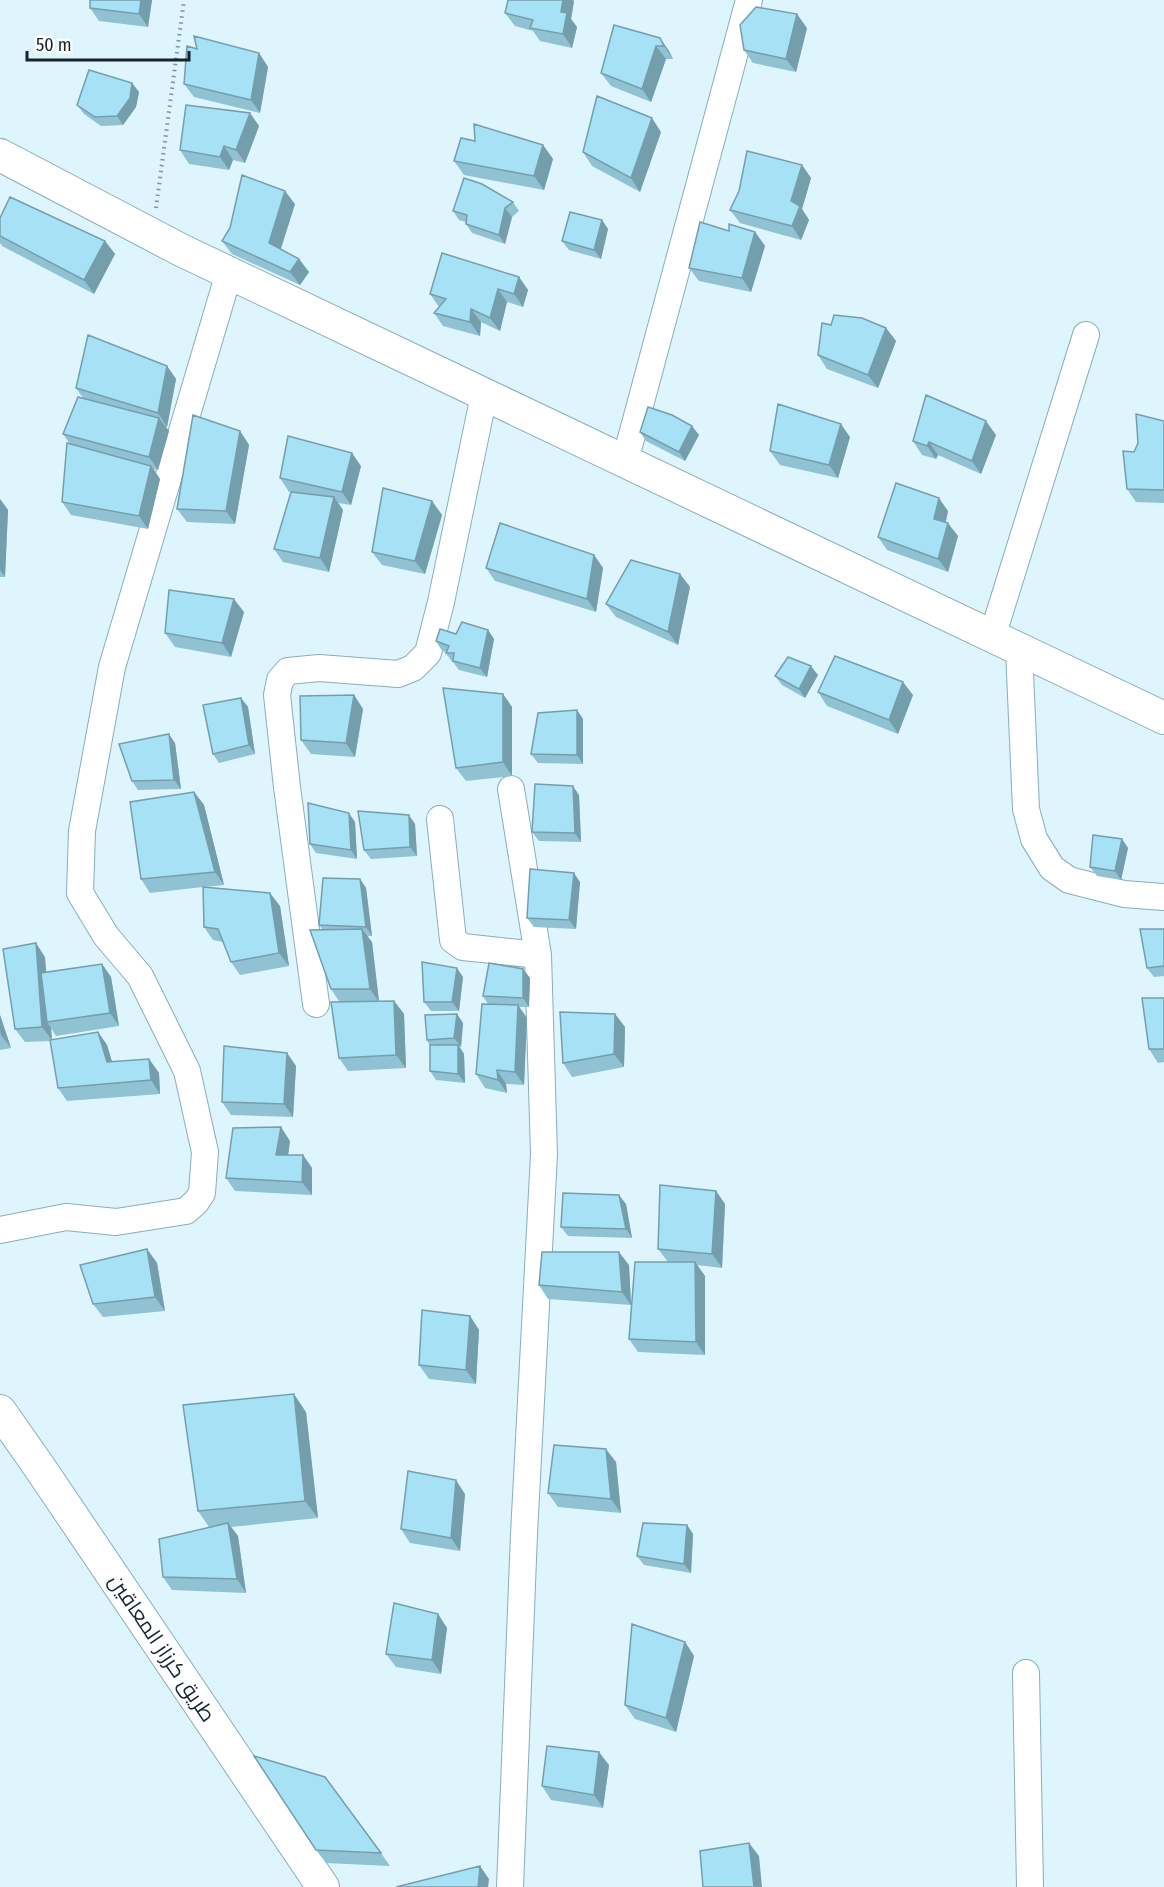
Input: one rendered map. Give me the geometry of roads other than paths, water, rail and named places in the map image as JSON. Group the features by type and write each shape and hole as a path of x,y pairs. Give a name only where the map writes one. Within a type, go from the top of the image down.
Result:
{"street":[{"path":"625,462 748,0"},
{"path":"0,154 229,273 1164,718"},
{"path":"0,1230 66,1217 116,1222 186,1211 202,1193 205,1152 187,1071 140,976 106,936 80,892 82,831 112,667 229,273"},
{"path":"1086,335 1006,644 1026,809 1034,839 1052,868 1069,880 1124,894 1164,897"},
{"path":"316,1004 287,788 278,695 280,680 288,671 319,668 399,674 413,668 428,653 441,602 484,394"},
{"path":"510,1887 524,1534 544,1154 538,955 511,789"},
{"path":"440,819 453,940 463,947 538,955"},
{"name":"طريق كرزاز المعاقين","path":"0,1411 323,1887"},
{"path":"1026,1673 1030,1887"}]}
